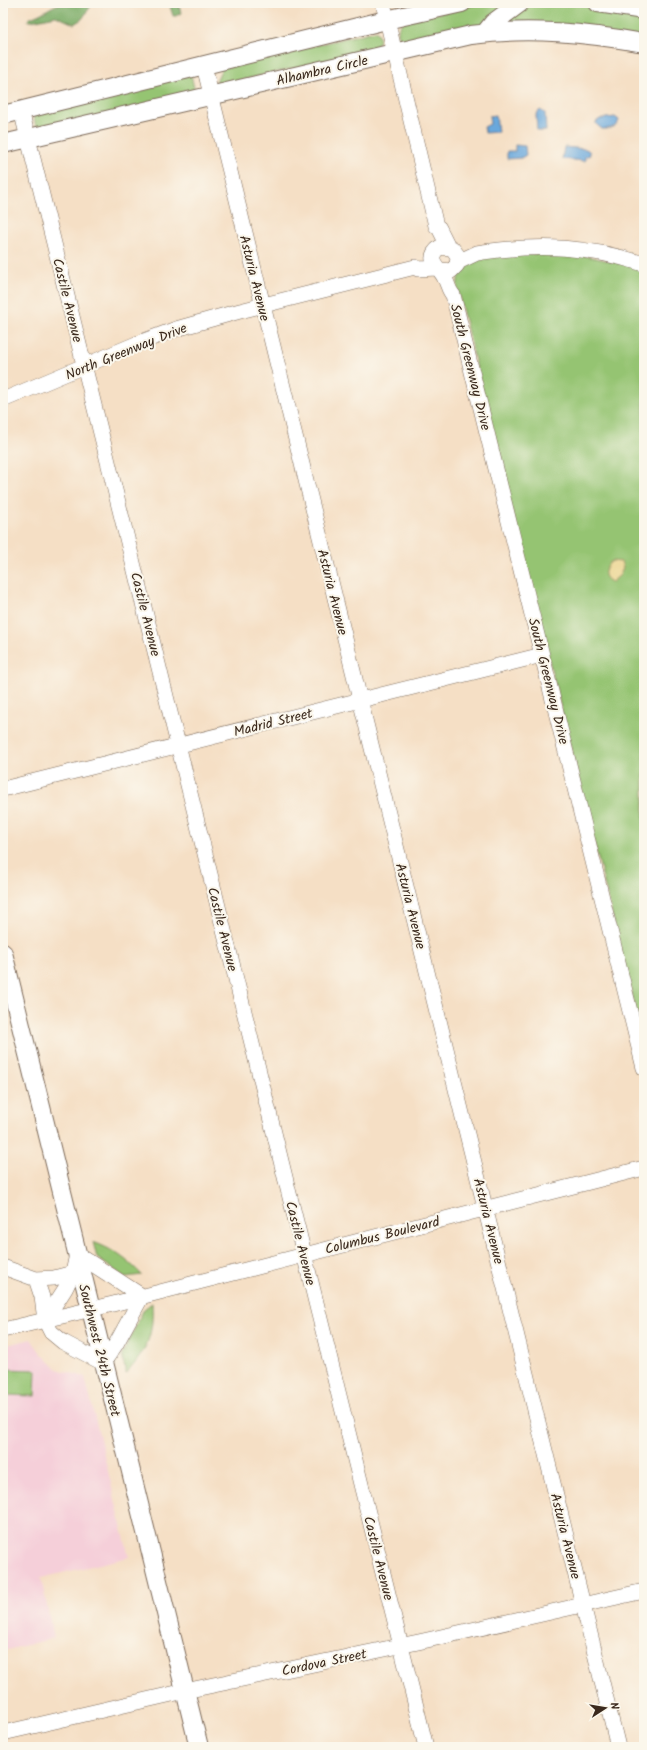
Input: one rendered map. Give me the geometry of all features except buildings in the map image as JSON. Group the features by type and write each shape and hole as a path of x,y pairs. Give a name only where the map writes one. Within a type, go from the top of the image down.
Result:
{"street":[{"path":"3,115 204,66 384,11 462,3"},
{"path":"485,34 493,23 520,3"},
{"path":"598,3 644,10"},
{"name":"South Greenway Drive","path":"384,11 436,226 439,228 445,259 455,290 453,295 644,1068"},
{"name":"Alhambra Circle","path":"3,144 458,38 485,34 541,31 601,36 644,43"},
{"name":"Asturia Avenue","path":"204,66 618,1747"},
{"name":"Castile Avenue","path":"21,110 426,1747"},
{"name":"North Greenway Drive","path":"3,400 162,334 262,306 415,267 418,269 472,251 477,253 524,247 572,248 606,253 644,264"},
{"name":"Madrid Street","path":"3,788 542,655"},
{"name":"Southwest 24th Street","path":"3,953 76,1254 199,1747"},
{"name":"Columbus Boulevard","path":"3,1330 644,1168"},
{"path":"36,1279 42,1297 45,1320 51,1332 63,1342 103,1363 116,1344 142,1296 76,1254 73,1273 65,1289 45,1320"},
{"path":"3,1268 36,1279 54,1278 73,1273"},
{"name":"Cordova Street","path":"3,1733 185,1691 583,1605 644,1590"}],"shaded area":[{"path":"31,1339 41,1353 57,1369 85,1377 129,1557 41,1578 54,1638 3,1651 3,1346"}],"green space":[{"path":"62,3 93,3 82,19 74,24 56,16 28,21 29,18"},
{"path":"169,3 183,3 179,6 181,13 173,16"},
{"path":"484,3 514,3 485,25 404,42 398,35 398,29 404,21"},
{"path":"531,3 592,5 644,15 644,38 507,27 506,22"},
{"path":"375,31 378,33 380,40 375,49 216,86 217,79 222,68"},
{"path":"191,75 196,96 37,134 33,112"},
{"path":"566,252 644,268 644,1044 457,288 459,273 463,266 482,257"},
{"path":"93,1242 120,1256 142,1275 125,1277 97,1258"},
{"path":"152,1303 152,1324 148,1342 126,1374 122,1355 144,1309"},
{"path":"3,1369 36,1370 35,1396 3,1395"}],"sand":[{"path":"612,561 621,562 623,567 620,575 612,582 606,577 605,572 607,566"}],"water":[{"path":"540,110 545,113 546,131 537,131 536,114"},
{"path":"496,115 498,132 485,133 484,127 490,124 489,116"},
{"path":"615,117 619,120 618,123 612,128 602,129 596,124 596,122 600,119"},
{"path":"515,145 525,146 526,155 521,158 507,159 507,151 515,151"},
{"path":"564,147 586,149 589,151 590,155 585,157 585,161 562,159"}]}
